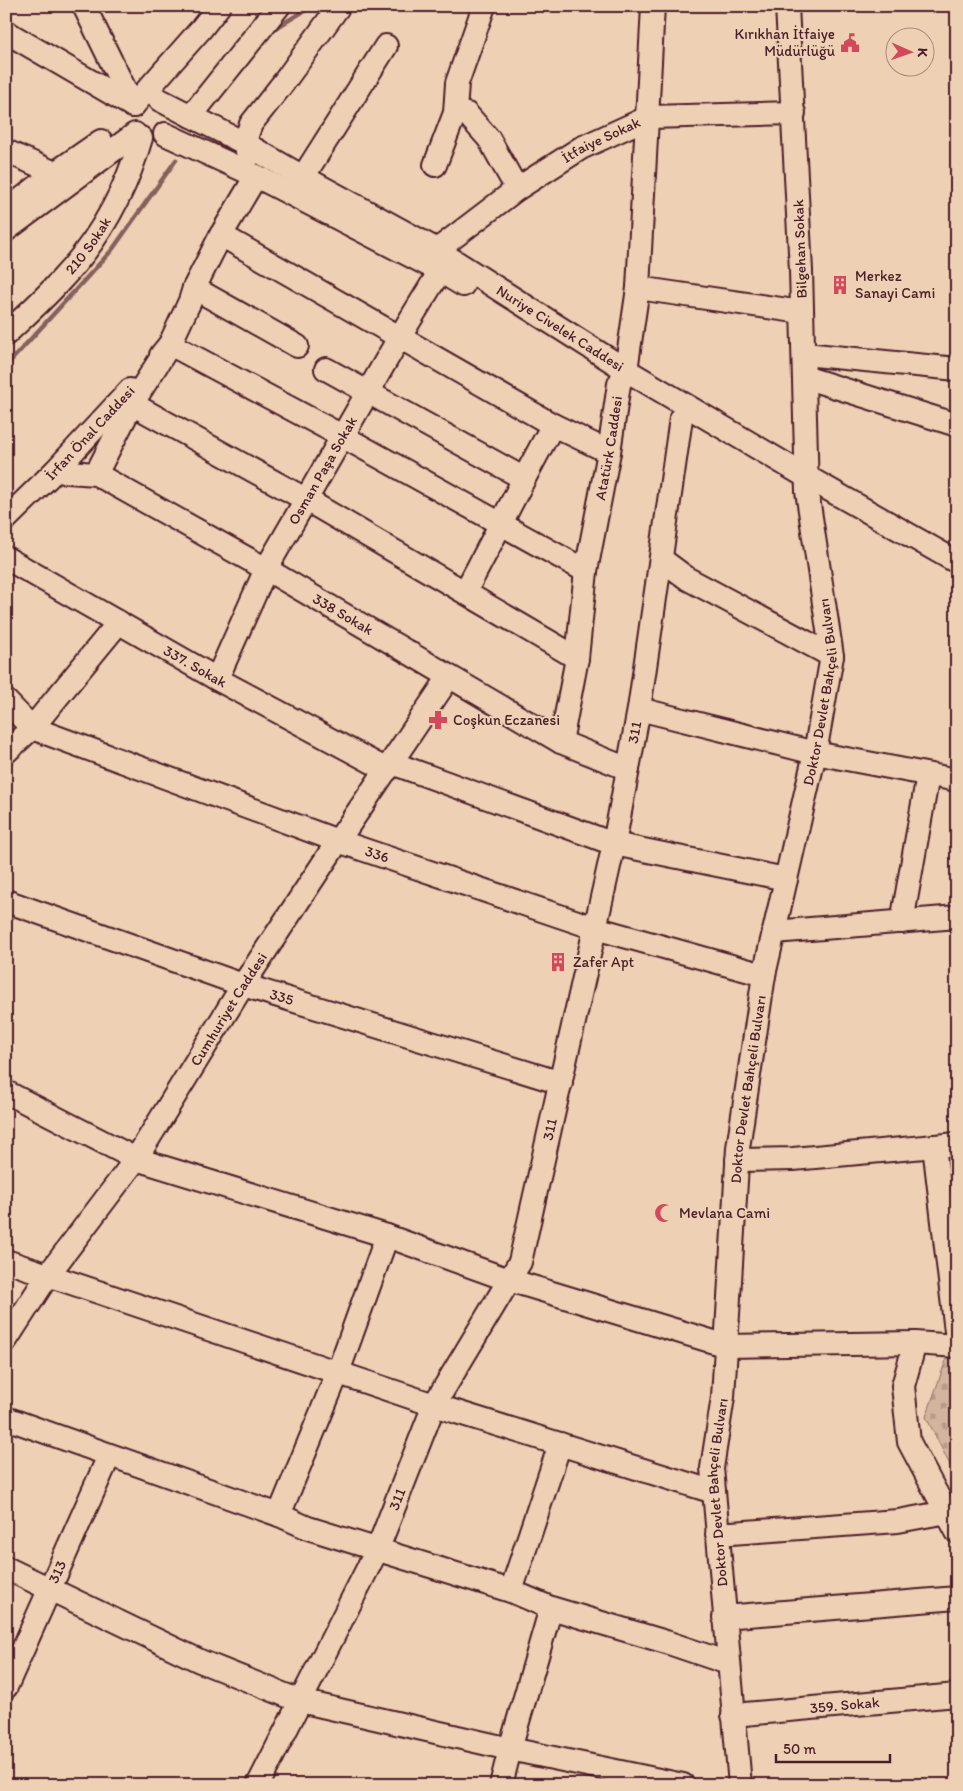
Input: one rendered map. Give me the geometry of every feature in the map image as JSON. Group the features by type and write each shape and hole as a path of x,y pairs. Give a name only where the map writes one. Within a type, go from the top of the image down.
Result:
{"street":[{"path":"84,6 133,123"},
{"path":"6,230 133,123 219,6"},
{"path":"191,116 280,6"},
{"path":"256,176 244,143 251,124 339,6"},
{"path":"435,164 455,113 457,83 484,6"},
{"name":"Atatürk Caddesi","path":"561,742 577,658 586,571 638,288 653,6"},
{"name":"Bilgehan Sokak","path":"787,6 794,113 804,354 807,484"},
{"path":"6,32 133,123 148,140 155,140 165,134 170,128 171,113 167,105 160,100 146,98 133,123 55,173 6,210"},
{"path":"6,46 133,123"},
{"path":"303,178 386,46"},
{"name":"Nuriye Civelek Caddesi","path":"160,100 244,143 438,260 622,377 681,418 957,562"},
{"path":"455,113 468,114 489,139 516,188"},
{"name":"İtfaiye Sokak","path":"438,260 516,188 581,148 648,118 794,113"},
{"name":"210 Sokak","path":"6,334 62,280 95,238 122,192 133,167 133,123"},
{"name":"Nuriye Civelek Caddesi","path":"165,134 438,260"},
{"path":"6,151 55,173"},
{"name":"İrfan Önal Caddesi","path":"96,474 132,404 170,344 190,302 194,288 221,235 256,176"},
{"path":"221,235 553,425 609,452"},
{"name":"Osman Paşa Sokak","path":"218,679 266,569 399,338 438,260"},
{"path":"194,288 297,346"},
{"path":"638,288 802,312"},
{"path":"170,344 342,436 586,571"},
{"name":"İrfan Önal Caddesi","path":"6,519 55,471 170,344"},
{"path":"804,354 957,370"},
{"path":"326,369 523,478"},
{"name":"Nuriye Civelek Caddesi","path":"622,377 807,484 957,578"},
{"path":"804,377 957,425"},
{"path":"132,404 305,499 577,658"},
{"name":"311","path":"258,1785 378,1548 434,1405 520,1262 614,844 639,709 681,418"},
{"path":"465,592 501,525 523,478 553,425"},
{"name":"338 Sokak","path":"55,471 96,474 266,569 561,742 628,769"},
{"name":"Doktor Devlet Bahçeli Bulvarı","path":"740,1785 712,1468 723,1397 737,1160 764,975 815,753 832,656 807,484"},
{"name":"337. Sokak","path":"6,558 218,679 389,766 614,844 786,879"},
{"path":"661,558 688,579 832,656"},
{"path":"6,752 32,728 119,622"},
{"name":"Cumhuriyet Caddesi","path":"6,1340 48,1275 136,1159 243,985 449,677"},
{"name":"336","path":"6,701 32,728 338,841 595,928 764,975"},
{"path":"639,709 815,753 957,780"},
{"path":"902,922 928,775"},
{"name":"335","path":"6,901 243,985 561,1083"},
{"path":"774,932 957,917"},
{"path":"6,1092 136,1159 388,1236 509,1280 726,1346 915,1342 957,1346"},
{"path":"737,1160 793,1159 957,1144"},
{"path":"934,1146 952,1252 957,1340"},
{"path":"279,1515 338,1372 388,1236"},
{"path":"6,1261 434,1405 714,1492"},
{"path":"915,1342 903,1386 909,1442 957,1532"},
{"path":"6,1418 279,1515 308,1528 378,1548 511,1591 551,1608 666,1642 728,1663"},
{"path":"511,1591 560,1444"},
{"name":"313","path":"6,1687 109,1456"},
{"path":"718,1534 898,1521 946,1512"},
{"path":"6,1568 200,1661 300,1701 510,1749 683,1785"},
{"path":"724,1618 957,1598"},
{"path":"501,1785 551,1608"},
{"name":"359. Sokak","path":"733,1715 957,1695"}],"green space":[{"path":"947,1357 957,1357 957,1479 926,1417"}],"waterway":[{"path":"274,29 304,11 308,6"},
{"path":"6,366 112,250 176,160"}],"place":[{"name":"Kırıkhan İtfaiye Müdürlüğü","path":"850,43"},
{"name":"Merkez Sanayi Cami","path":"840,285"},
{"name":"Coşkun Eczanesi","path":"438,720"},
{"name":"Zafer Apt","path":"558,962"},
{"name":"Mevlana Cami","path":"664,1213"}]}
